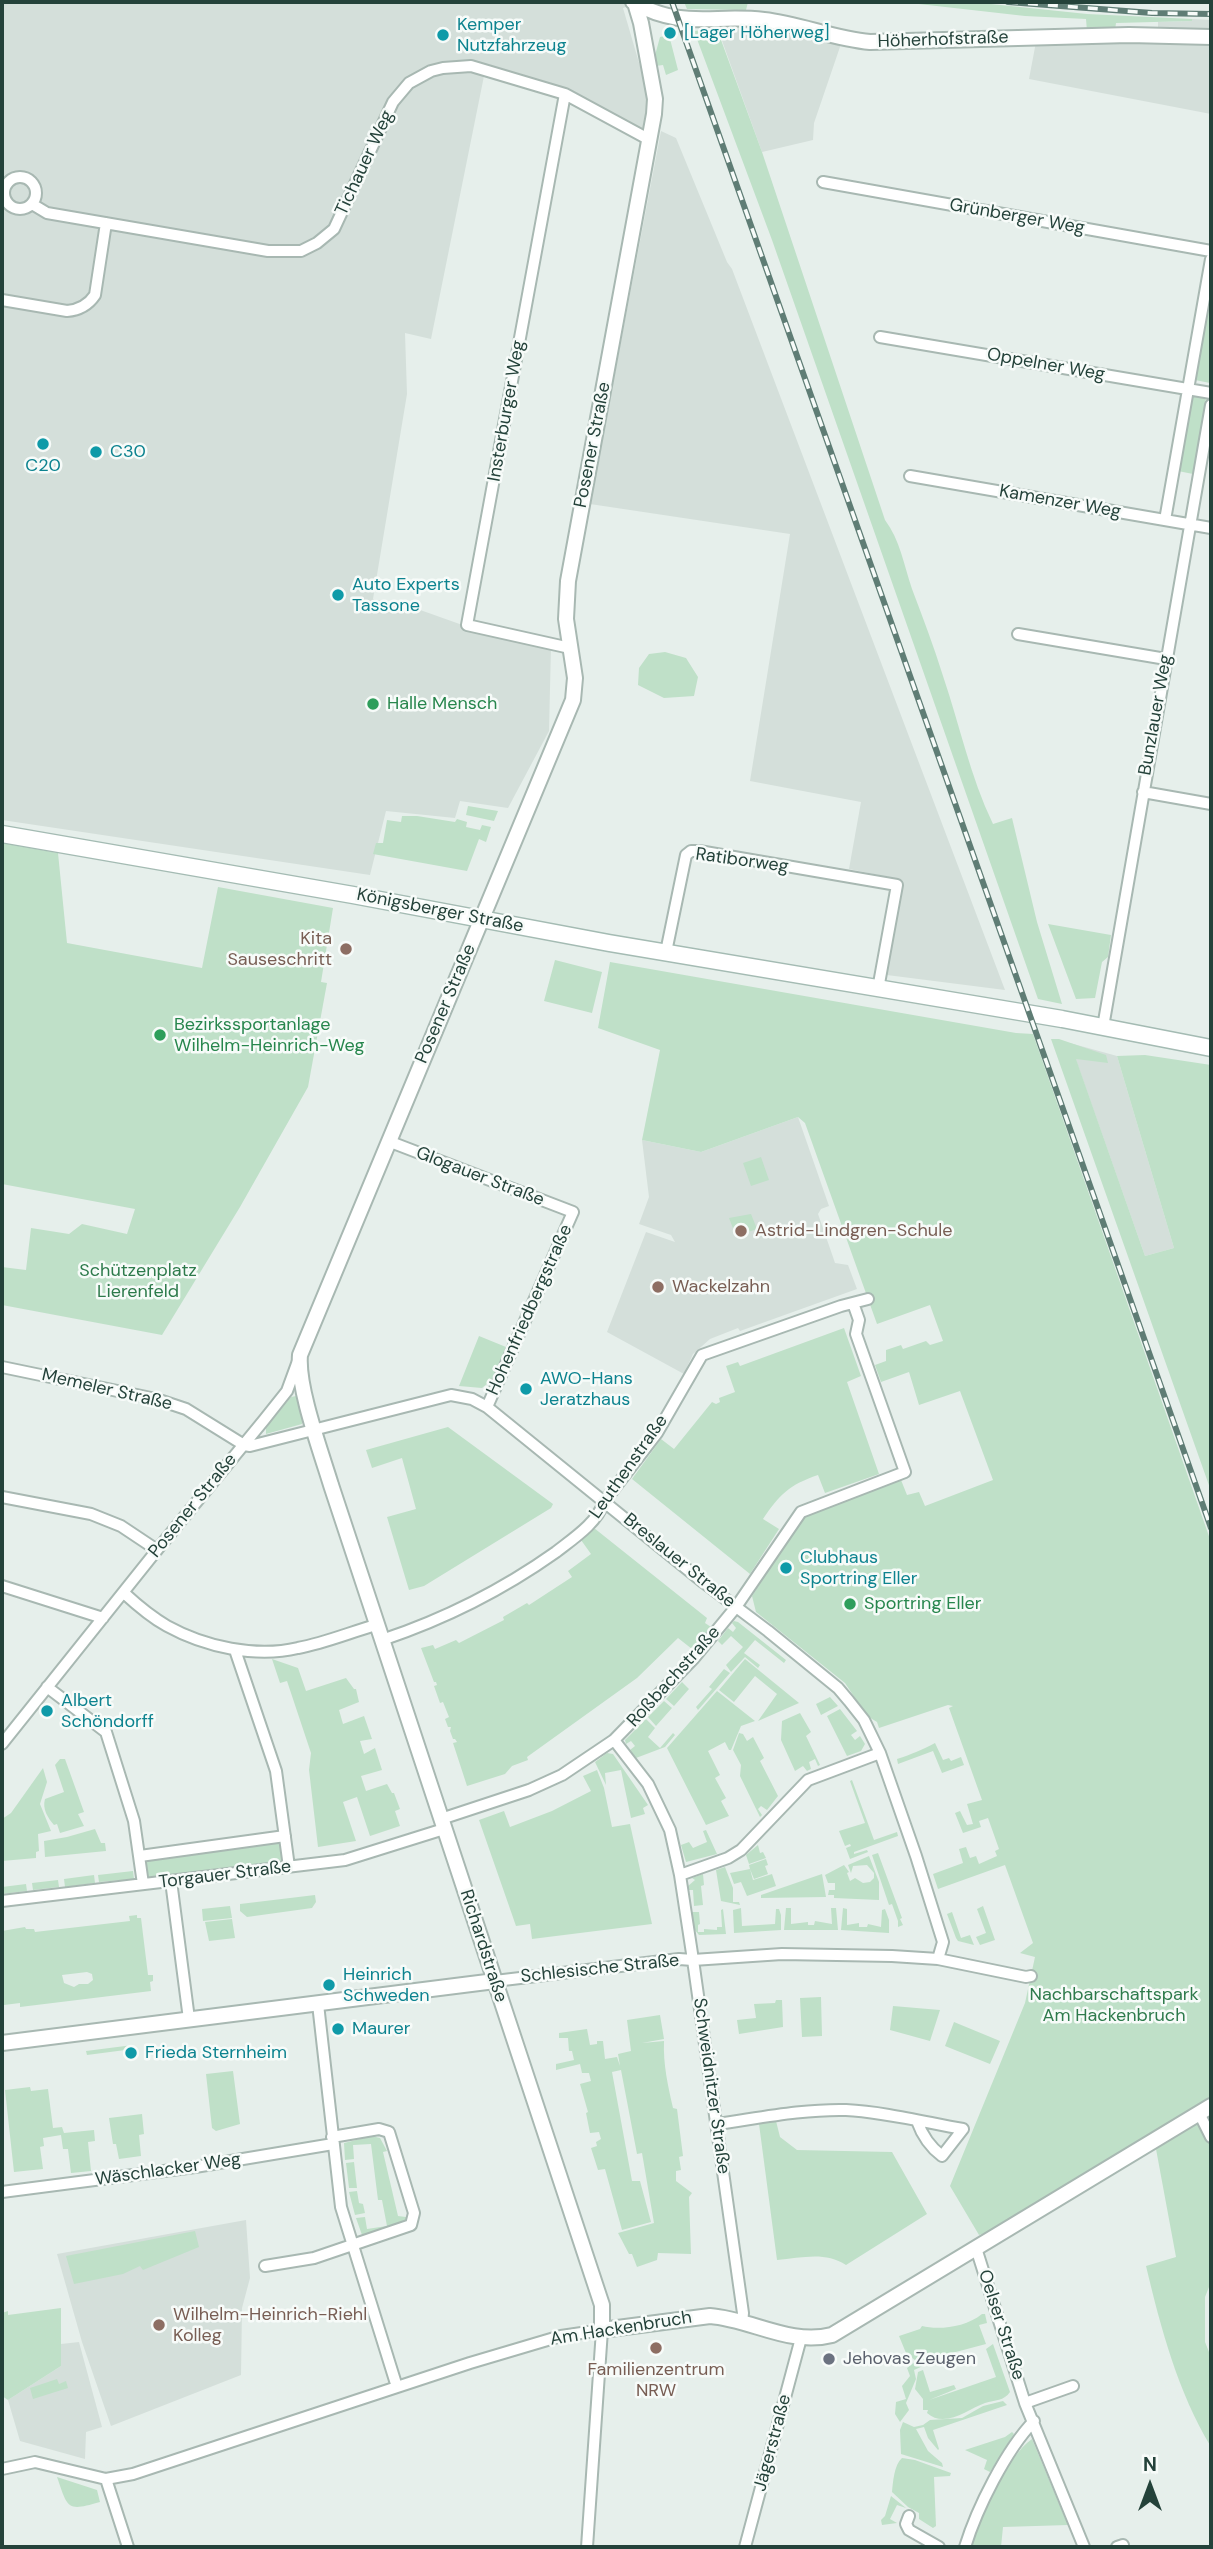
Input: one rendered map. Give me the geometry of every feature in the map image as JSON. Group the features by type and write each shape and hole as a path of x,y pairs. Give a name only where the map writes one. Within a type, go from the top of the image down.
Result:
{"main road":[{"name":"Königsberger Straße","path":"2,834 878,989 1058,1018 1211,1048"}],"street":[{"path":"634,2 651,12 674,19"},
{"name":"Posener Straße","path":"2,1744 287,1391 388,1141 573,700 575,678 566,619 568,581 650,140 655,99 634,2"},
{"path":"644,40 649,32 674,19"},
{"name":"Höherhofstraße","path":"674,19 766,20 870,42 1129,35 1211,37"},
{"name":"Tichauer Weg","path":"32,204 47,213 268,251 302,251 334,229 385,115 401,92 420,76 443,68 471,66 565,94 650,140"},
{"name":"Insterburger Weg","path":"565,94 467,625 570,648"},
{"name":"Grünberger Weg","path":"823,183 1211,251"},
{"path":"2,300 67,311 76,310 91,301 95,295 106,223"},
{"path":"1165,520 1211,259"},
{"name":"Oppelner Weg","path":"880,337 1211,393"},
{"name":"Bunzlauer Weg","path":"1103,1027 1211,405"},
{"name":"Kamenzer Weg","path":"909,476 1211,528"},
{"path":"1018,634 1166,659"},
{"path":"1143,792 1211,804"},
{"name":"Ratiborweg","path":"666,952 686,855 691,850 897,886 878,989"},
{"name":"Glogauer Straße","path":"388,1141 573,1212"},
{"name":"Hohenfriedbergstraße","path":"487,1407 573,1212"},
{"name":"Leuthenstraße","path":"382,1640 431,1623 502,1588 576,1537 600,1513 604,1502 655,1436 702,1355 868,1299"},
{"name":"Roßbachstraße","path":"442,1824 562,1775 614,1740 679,1675 736,1607 801,1512 905,1472 856,1334 859,1320 853,1303"},
{"name":"Richardstraße","path":"300,1354 299,1368 314,1429 376,1625 602,2305 587,2547"},
{"name":"Memeler Straße","path":"2,1367 156,1399 196,1414 243,1444"},
{"name":"Breslauer Straße","path":"243,1444 256,1445 451,1395 472,1399 487,1407 838,1688 864,1720 880,1753 943,1942 938,1959"},
{"path":"2,1496 91,1514 121,1526 157,1550"},
{"path":"2,1586 103,1618"},
{"path":"124,1593 152,1617 169,1627 235,1650 298,1649 376,1625"},
{"path":"235,1650 276,1771 289,1867"},
{"path":"47,1687 106,1732 134,1821 143,1884"},
{"name":"Schweidnitzer Straße","path":"614,1740 648,1784 662,1810 670,1830 680,1874 717,2124 743,2313 742,2323"},
{"path":"680,1874 728,1858 741,1850 808,1780 880,1753"},
{"name":"Torgauer Straße","path":"2,1901 345,1860 442,1824"},
{"name":"Torgauer Straße","path":"139,1856 285,1836"},
{"path":"171,1881 189,2019"},
{"name":"Schlesische Straße","path":"2,2043 679,1959 790,1954 938,1959 1031,1976"},
{"path":"318,2004 341,2207 397,2387"},
{"name":"Am Hackenbruch","path":"2,2469 20,2463 35,2462 106,2479 133,2474 561,2336 705,2316 724,2317 801,2338 832,2335 1205,2109 1211,2137"},
{"path":"717,2124 807,2111 833,2110 886,2114 917,2121"},
{"name":"Wäschlacker Weg","path":"2,2192 195,2167 333,2141 379,2129 389,2132 414,2213 411,2225 355,2246"},
{"path":"265,2266 314,2258 355,2246"},
{"name":"Oelser Straße","path":"976,2248 1025,2403 1084,2547"},
{"name":"Jägerstraße","path":"745,2547 801,2338"},
{"name":"Oelser Straße","path":"1025,2403 1073,2386"},
{"path":"965,2547 982,2505 1007,2458 1034,2421"},
{"path":"106,2479 128,2547"},
{"path":"909,2516 906,2524 909,2530 939,2547"}],"shaded area":[{"path":"2,2 638,2 623,8 649,97 642,132 558,97 484,76 431,339 405,333 407,394 373,599 409,606 468,627 551,646 549,731 508,808 460,801 455,818 386,811 370,875 2,820"},
{"path":"1211,20 1211,35 1158,32 1158,22"},
{"path":"751,22 842,41 814,123 813,140 762,152 716,24"},
{"path":"1211,41 1211,114 1029,79 1036,42"},
{"path":"661,131 676,138 732,269 1005,990 879,974 898,879 849,869 861,802 750,781 790,534 590,504"},
{"path":"1070,1043 1117,1056 1174,1248 1145,1256"},
{"name":"Astrid-Lindgren-Schule","path":"798,1117 829,1206 821,1209 818,1214 835,1263 848,1265 857,1289 710,1339 693,1354 684,1374 607,1332 646,1232 675,1242 671,1235 639,1224 649,1197 642,1140 701,1152"},
{"name":"Wilhelm-Heinrich-Riehl Kolleg","path":"246,2220 250,2278 242,2308 241,2375 111,2426 82,2342 57,2254"},
{"path":"79,2342 102,2427 86,2432 85,2459 20,2441 8,2400 61,2366 61,2344"}],"green space":[{"path":"684,2 748,2 746,10 687,9"},
{"path":"901,2 972,2 1192,21 1116,23 1115,30 1087,31 1086,19 1025,16"},
{"path":"717,29 762,152 885,520 901,553 940,665 978,788 993,824 1012,818 1037,922 1062,1004 1038,999 772,240 694,31"},
{"path":"669,35 678,70 666,75 663,65 656,66 654,59 660,37"},
{"path":"1211,284 1211,376 1210,383 1195,380"},
{"path":"1191,395 1206,398 1193,474 1178,471"},
{"path":"665,652 686,658 698,677 694,696 664,698 638,685 639,668 649,654"},
{"path":"468,806 498,811 494,821 466,815"},
{"path":"402,816 455,822 457,819 467,822 466,827 480,830 482,825 491,827 486,842 479,839 467,871 373,854 376,843 383,843 387,820 401,822"},
{"name":"Bezirkssportanlage Wilhelm-Heinrich-Weg","path":"2,843 58,853 67,943 202,968 218,887 333,908 321,982 327,983 308,1087 240,1207 162,1335 2,1305 2,1267 26,1270 31,1228 69,1234 82,1224 127,1234 135,1209 2,1184"},
{"path":"1048,924 1111,935 1108,957 1102,962 1095,998 1076,999"},
{"path":"555,960 602,972 592,1013 544,1001"},
{"name":"Nachbarschaftspark Am Hackenbruch","path":"610,962 1033,1034 1211,1542 1211,2099 989,2232 979,2235 950,2186 1025,2003 1035,1957 1020,1953 1033,1943 1005,1865 938,1889 933,1874 963,1863 959,1849 966,1847 970,1858 976,1856 979,1864 997,1856 995,1851 999,1849 988,1818 979,1821 981,1827 963,1833 955,1813 960,1811 967,1825 973,1824 967,1804 982,1800 949,1708 953,1706 948,1705 879,1728 877,1722 867,1716 845,1683 756,1612 752,1596 804,1516 901,1480 907,1495 919,1492 925,1506 993,1480 960,1391 919,1405 909,1372 881,1382 875,1365 886,1361 886,1350 901,1345 903,1349 926,1341 930,1345 943,1341 930,1305 877,1324 805,1123 798,1117 701,1152 642,1140 660,1050 598,1028"},
{"path":"1051,1039 1059,1039 1106,1055 1108,1063 1076,1059 1145,1256 1174,1248 1117,1056 1145,1055 1211,1065 1211,1491"},
{"path":"761,1157 769,1180 751,1186 743,1163"},
{"path":"751,1214 757,1229 736,1236 729,1218"},
{"path":"844,1328 861,1376 847,1382 879,1474 825,1493 818,1475 786,1491 763,1519 779,1529 750,1574 632,1479 661,1439 674,1449 712,1402 716,1404 720,1402 719,1398 735,1392 726,1366 738,1362 740,1366"},
{"path":"479,1336 506,1347 493,1379 482,1388 459,1386"},
{"path":"296,1396 302,1424 266,1434 266,1428 291,1397"},
{"path":"448,1427 553,1504 551,1508 424,1586 409,1590 387,1517 416,1509 402,1458 372,1468 366,1450"},
{"path":"594,1528 707,1618 705,1623 711,1627 692,1649 678,1638 637,1678 527,1757 528,1760 512,1766 505,1774 467,1786 453,1743 457,1742 453,1739 451,1727 448,1727 445,1719 449,1717 443,1702 440,1703 434,1686 437,1685 436,1682 421,1648 433,1645 435,1649 456,1640 459,1643 504,1620 503,1617 527,1603 529,1605 572,1577 568,1571 591,1554 581,1540"},
{"path":"734,1621 786,1660 784,1663 755,1640 744,1653 760,1665 758,1668 745,1657 731,1672 726,1665 743,1647 731,1636 722,1645 718,1641 728,1628 733,1632 736,1628 732,1623"},
{"path":"272,1659 298,1668 306,1691 346,1678 356,1689 359,1702 339,1710 343,1724 364,1716 372,1739 360,1741 364,1754 375,1748 382,1770 361,1776 366,1791 387,1784 400,1809 395,1811 400,1826 370,1836 357,1797 343,1802 356,1841 318,1847 309,1770 311,1753 287,1681 280,1683"},
{"path":"745,1659 799,1703 758,1721 777,1694 755,1676 734,1702 719,1690"},
{"path":"724,1669 730,1673 698,1710 696,1707 712,1689 709,1687"},
{"path":"682,1682 689,1689 674,1706 666,1699"},
{"path":"717,1691 755,1721 741,1726 731,1750 725,1742 708,1751 720,1775 715,1778 726,1798 721,1801 729,1816 706,1825 667,1748"},
{"path":"830,1697 838,1706 821,1715 816,1704"},
{"path":"664,1701 672,1708 656,1726 648,1717"},
{"path":"840,1709 857,1731 851,1735 855,1740 860,1736 865,1744 861,1751 847,1756 827,1716"},
{"path":"800,1713 811,1732 806,1736 820,1765 818,1766 815,1759 809,1762 811,1769 807,1771 803,1766 795,1771 781,1740 782,1721"},
{"path":"646,1719 655,1728 648,1737 660,1748 673,1733 675,1735 665,1747 636,1758 630,1750 635,1746 631,1741 626,1744 625,1740"},
{"path":"739,1733 743,1734 747,1741 753,1737 764,1758 760,1761 778,1796 767,1810 761,1806 758,1809 762,1815 760,1817 740,1776 741,1765 733,1750"},
{"path":"935,1743 943,1760 949,1758 951,1761 961,1757 964,1765 942,1773 933,1751 898,1764 897,1759"},
{"path":"607,1753 613,1754 648,1805 643,1808 645,1814 631,1818 621,1770 605,1773 606,1785 595,1762"},
{"path":"60,1759 65,1759 84,1812 78,1814 84,1826 60,1833 57,1824 54,1825 48,1816 44,1803 45,1799 64,1792 55,1765"},
{"path":"43,1768 47,1782 40,1804 51,1831 38,1834 39,1851 36,1852 36,1858 2,1861 2,1819 11,1813"},
{"path":"597,1770 604,1788 612,1827 630,1824 652,1924 532,1939 530,1924 516,1926 479,1820 504,1811 510,1827 552,1811 591,1791 583,1776"},
{"path":"852,1780 874,1840 897,1832 898,1836 854,1852 868,1852 850,1859 846,1848 851,1846 845,1846 839,1831 865,1823 850,1781"},
{"path":"95,1829 101,1843 105,1843 106,1851 45,1857 44,1841"},
{"path":"706,1830 717,1854 686,1862 681,1845 689,1842 693,1848 707,1842 703,1831"},
{"path":"279,1841 283,1864 149,1878 145,1858"},
{"path":"758,1845 760,1853 763,1852 766,1858 749,1864 746,1855"},
{"path":"878,1853 902,1918 900,1919 903,1925 898,1927 892,1904 889,1905 872,1855"},
{"path":"869,1856 879,1882 879,1900 834,1898 834,1895 828,1895 829,1890 835,1890 835,1883 828,1883 825,1875 844,1865 849,1872 850,1881 855,1878 863,1883 870,1882 874,1873 867,1865 853,1866 851,1873 848,1865"},
{"path":"766,1859 768,1874 754,1879 749,1865"},
{"path":"725,1867 733,1888 733,1902 739,1902 740,1905 721,1901 716,1870"},
{"path":"750,1869 753,1880 772,1874 776,1886 747,1896 741,1882 734,1884 730,1873"},
{"path":"133,1871 134,1879 99,1882 98,1875"},
{"path":"703,1874 703,1905 694,1906 693,1890 688,1890 688,1886 695,1880 692,1878"},
{"path":"822,1874 826,1897 761,1898 761,1895"},
{"path":"94,1875 95,1883 65,1887 64,1879"},
{"path":"58,1880 59,1887 33,1890 32,1883"},
{"path":"26,1884 27,1891 2,1894 2,1887"},
{"path":"315,1895 316,1902 312,1908 247,1917 240,1911 240,1904"},
{"path":"230,1906 232,1918 203,1921 202,1909"},
{"path":"983,1906 995,1940 980,1945 976,1937 986,1933 977,1909"},
{"path":"741,1908 742,1926 775,1924 776,1909 779,1909 781,1930 734,1933 733,1910"},
{"path":"786,1908 791,1908 791,1924 808,1922 808,1925 814,1925 815,1921 832,1924 831,1908 836,1908 838,1930 784,1930"},
{"path":"843,1908 847,1909 847,1925 859,1923 859,1927 867,1927 868,1924 881,1927 882,1910 885,1909 889,1920 889,1933 841,1930"},
{"path":"723,1909 726,1934 699,1935 694,1929 692,1912 699,1912 698,1932 704,1932 704,1929 717,1930 717,1927 722,1927"},
{"path":"952,1912 961,1938 970,1935 974,1945 956,1938 947,1914"},
{"path":"137,1915 137,1918 141,1918 148,1975 153,1975 153,1981 150,1982 151,1991 20,2007 20,2003 4,2005 2,2010 2,1931 25,1927 34,1929 35,1932 130,1921 129,1916","holes":["87,1972 92,1974 93,1980 88,1984 74,1987 64,1983 62,1975"]},
{"path":"232,1919 235,1938 209,1941 205,1922"},
{"path":"821,1997 822,2036 802,2037 800,1998"},
{"path":"776,2000 782,2000 783,2027 739,2034 737,2020 756,2018 754,2004 775,2003"},
{"path":"893,2006 940,2010 930,2041 890,2030"},
{"path":"660,2015 664,2039 642,2043 664,2041 666,2075 673,2108 677,2109 683,2156 679,2157 681,2170 676,2171 676,2181 692,2193 689,2197 691,2254 658,2253 657,2260 637,2267 618,2233 654,2223 642,2153 637,2154 621,2070 612,2072 632,2181 640,2181 651,2222 622,2230 605,2169 598,2170 591,2148 597,2146 596,2142 601,2139 599,2132 590,2133 588,2112 580,2084 591,2081 589,2073 582,2073 580,2064 556,2070 556,2064 574,2060 572,2051 569,2051 568,2038 559,2038 559,2033 587,2029 590,2045 603,2041 605,2059 617,2057 620,2066 618,2054 631,2051 627,2020"},
{"path":"954,2022 1000,2041 990,2064 945,2046"},
{"path":"133,2045 133,2049 87,2055 86,2051"},
{"path":"233,2071 240,2124 216,2131 212,2128 206,2074"},
{"path":"30,2087 31,2091 48,2089 53,2128 62,2127 64,2133 94,2130 95,2141 88,2142 91,2171 71,2173 68,2149 63,2149 61,2135 43,2138 44,2146 40,2147 43,2169 14,2172 5,2090"},
{"path":"142,2114 144,2134 139,2135 141,2156 119,2159 116,2144 113,2144 109,2118"},
{"path":"1202,2120 1211,2139 1211,2282 1205,2297 1205,2342 1211,2357 1211,2447 1180,2382 1164,2336 1146,2266 1176,2257 1156,2149"},
{"path":"776,2121 780,2137 797,2150 892,2152 927,2214 846,2265 821,2257 777,2260 759,2124"},
{"path":"372,2136 380,2138 387,2151 383,2152 398,2216 407,2219 366,2236 362,2235 356,2218 365,2217 367,2229 387,2226 382,2200 378,2200 371,2144 353,2145 354,2159 345,2160 344,2143"},
{"path":"354,2162 357,2188 349,2188 346,2163"},
{"path":"357,2191 359,2203 363,2204 365,2213 355,2215 349,2192"},
{"path":"195,2231 199,2247 143,2270 140,2266 123,2274 74,2284 66,2256"},
{"path":"61,2308 61,2366 8,2400 2,2396 2,2313 8,2311 8,2315"},
{"path":"985,2314 987,2323 979,2325 986,2344 952,2353 914,2370 916,2379 906,2403 909,2410 900,2422 895,2414 896,2402 906,2399 902,2386 910,2376 907,2368 916,2361 906,2353 899,2336 922,2326 943,2328 960,2325"},
{"path":"993,2344 1010,2392 1008,2395 949,2418 934,2417 927,2413 928,2410 923,2410 923,2399 915,2389 918,2372 923,2370 930,2392 954,2385 956,2389 929,2400 996,2377 986,2349"},
{"path":"57,2379 59,2384 66,2381 68,2388 33,2399 30,2388"},
{"path":"1003,2401 1007,2405 933,2430 938,2450 928,2438 924,2427 916,2429 928,2451 943,2467 901,2454 900,2430 903,2422 914,2427 930,2420 962,2418 983,2406"},
{"path":"1012,2432 1014,2434 990,2472 984,2469 987,2460 965,2450 1005,2437"},
{"path":"1032,2439 1068,2525 1003,2527 1001,2547 969,2547 1004,2473"},
{"path":"902,2458 951,2473 950,2476 934,2477 936,2526 933,2528 919,2519 919,2513 892,2492 893,2479"},
{"path":"57,2477 97,2490 100,2502 80,2507 70,2505"},
{"path":"891,2496 906,2508 897,2505 890,2519 897,2523 882,2525 881,2520 885,2516"}],"railway":[{"path":"672,2 1211,1528"},
{"path":"1008,2 1152,13 1211,14"}],"place":[{"name":"[Lager Höherweg]","path":"670,33"},
{"name":"Kemper Nutzfahrzeug","path":"443,35"},
{"name":"C20","path":"43,444"},
{"name":"C30","path":"96,452"},
{"name":"Auto Experts Tassone","path":"338,595"},
{"name":"Halle Mensch","path":"373,704"},
{"name":"Kita Sauseschritt","path":"346,949"},
{"name":"Bezirkssportanlage Wilhelm-Heinrich-Weg","path":"160,1035"},
{"name":"Astrid-Lindgren-Schule","path":"741,1231"},
{"name":"Wackelzahn","path":"658,1287"},
{"name":"AWO-Hans Jeratzhaus","path":"526,1389"},
{"name":"Clubhaus Sportring Eller","path":"786,1568"},
{"name":"Sportring Eller","path":"850,1604"},
{"name":"Albert Schöndorff","path":"47,1711"},
{"name":"Heinrich Schweden","path":"329,1985"},
{"name":"Maurer","path":"338,2029"},
{"name":"Frieda Sternheim","path":"131,2053"},
{"name":"Wilhelm-Heinrich-Riehl Kolleg","path":"159,2325"},
{"name":"Familienzentrum NRW","path":"656,2348"},
{"name":"Jehovas Zeugen","path":"829,2359"}],"park label":[{"name":"Schützenplatz Lierenfeld","path":"138,1281"}]}
